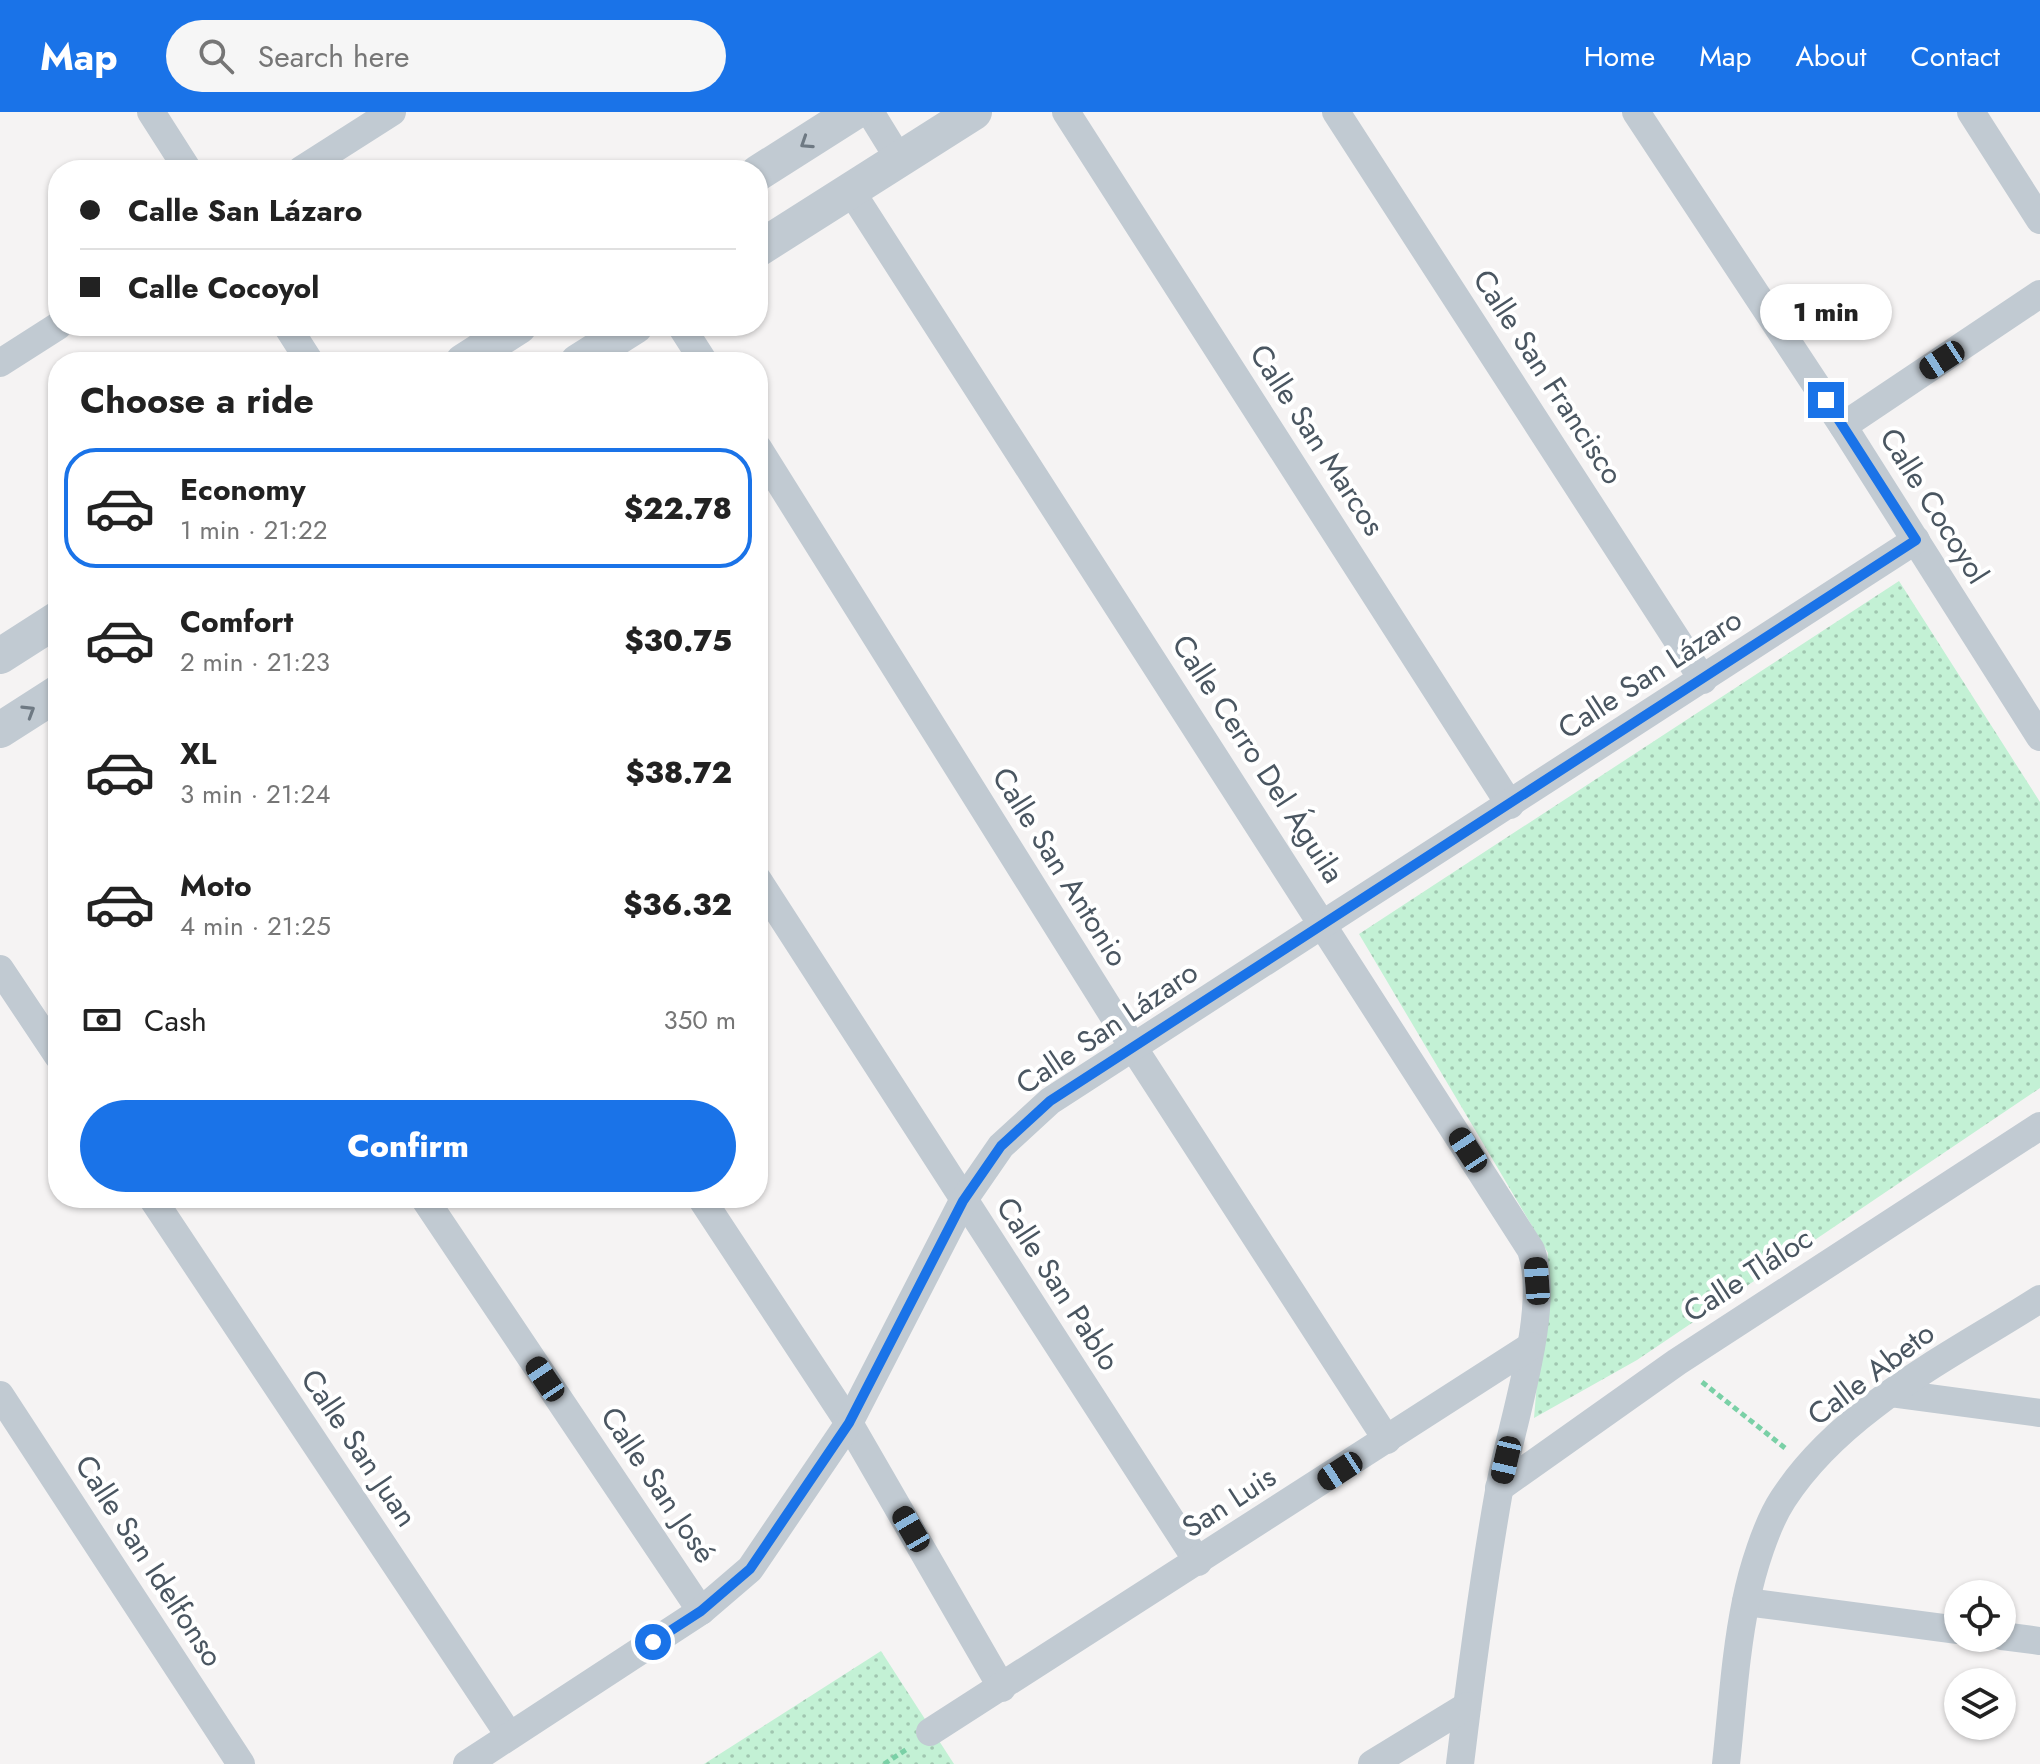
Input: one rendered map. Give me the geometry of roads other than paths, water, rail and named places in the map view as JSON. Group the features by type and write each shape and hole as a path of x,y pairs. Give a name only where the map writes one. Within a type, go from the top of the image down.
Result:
{"street":[{"path":"151,112 182,160"},
{"path":"317,160 392,112"},
{"path":"768,167 854,112"},
{"path":"870,112 899,159"},
{"path":"768,243 974,112"},
{"name":"Calle San Marcos","path":"1066,112 1510,805"},
{"name":"Calle San Francisco","path":"1336,112 1703,680"},
{"name":"Calle Cocoyol","path":"1636,112 1843,426 2040,737"},
{"path":"1971,112 2040,220"},
{"name":"Calle Cerro Del Águila","path":"851,191 1531,1250 1536,1263 1537,1281 1531,1346 1499,1488 1460,1764"},
{"path":"1843,426 2040,294"},
{"path":"0,363 48,332"},
{"path":"479,352 503,336"},
{"path":"594,352 619,336"},
{"name":"Calle San Antonio","path":"768,464 1133,1047 1387,1440"},
{"name":"Calle San Lázaro","path":"467,1764 701,1611 750,1569 849,1423 963,1201 1001,1146 1050,1101 1916,540"},
{"path":"0,656 48,625"},
{"path":"0,730 48,699"},
{"name":"Calle San Pablo","path":"768,896 1198,1562"},
{"path":"0,969 48,1041"},
{"name":"Calle Tláloc","path":"1499,1488 1677,1362 2040,1126"},
{"name":"Calle San Juan","path":"159,1208 509,1735"},
{"name":"Calle San José","path":"431,1208 701,1611"},
{"path":"708,1208 849,1423 1002,1688"},
{"name":"Calle Abeto","path":"1726,1764 1746,1602 1760,1552 1781,1501 1807,1466 1840,1434 1891,1393 2040,1299"},
{"name":"San Luis","path":"930,1732 1531,1346"},
{"path":"1891,1393 2040,1413"},
{"name":"Calle San Idelfonso","path":"0,1395 241,1764"},
{"path":"1746,1602 1944,1628"},
{"path":"2016,1638 2040,1641"},
{"path":"1372,1764 1467,1706"}]}
